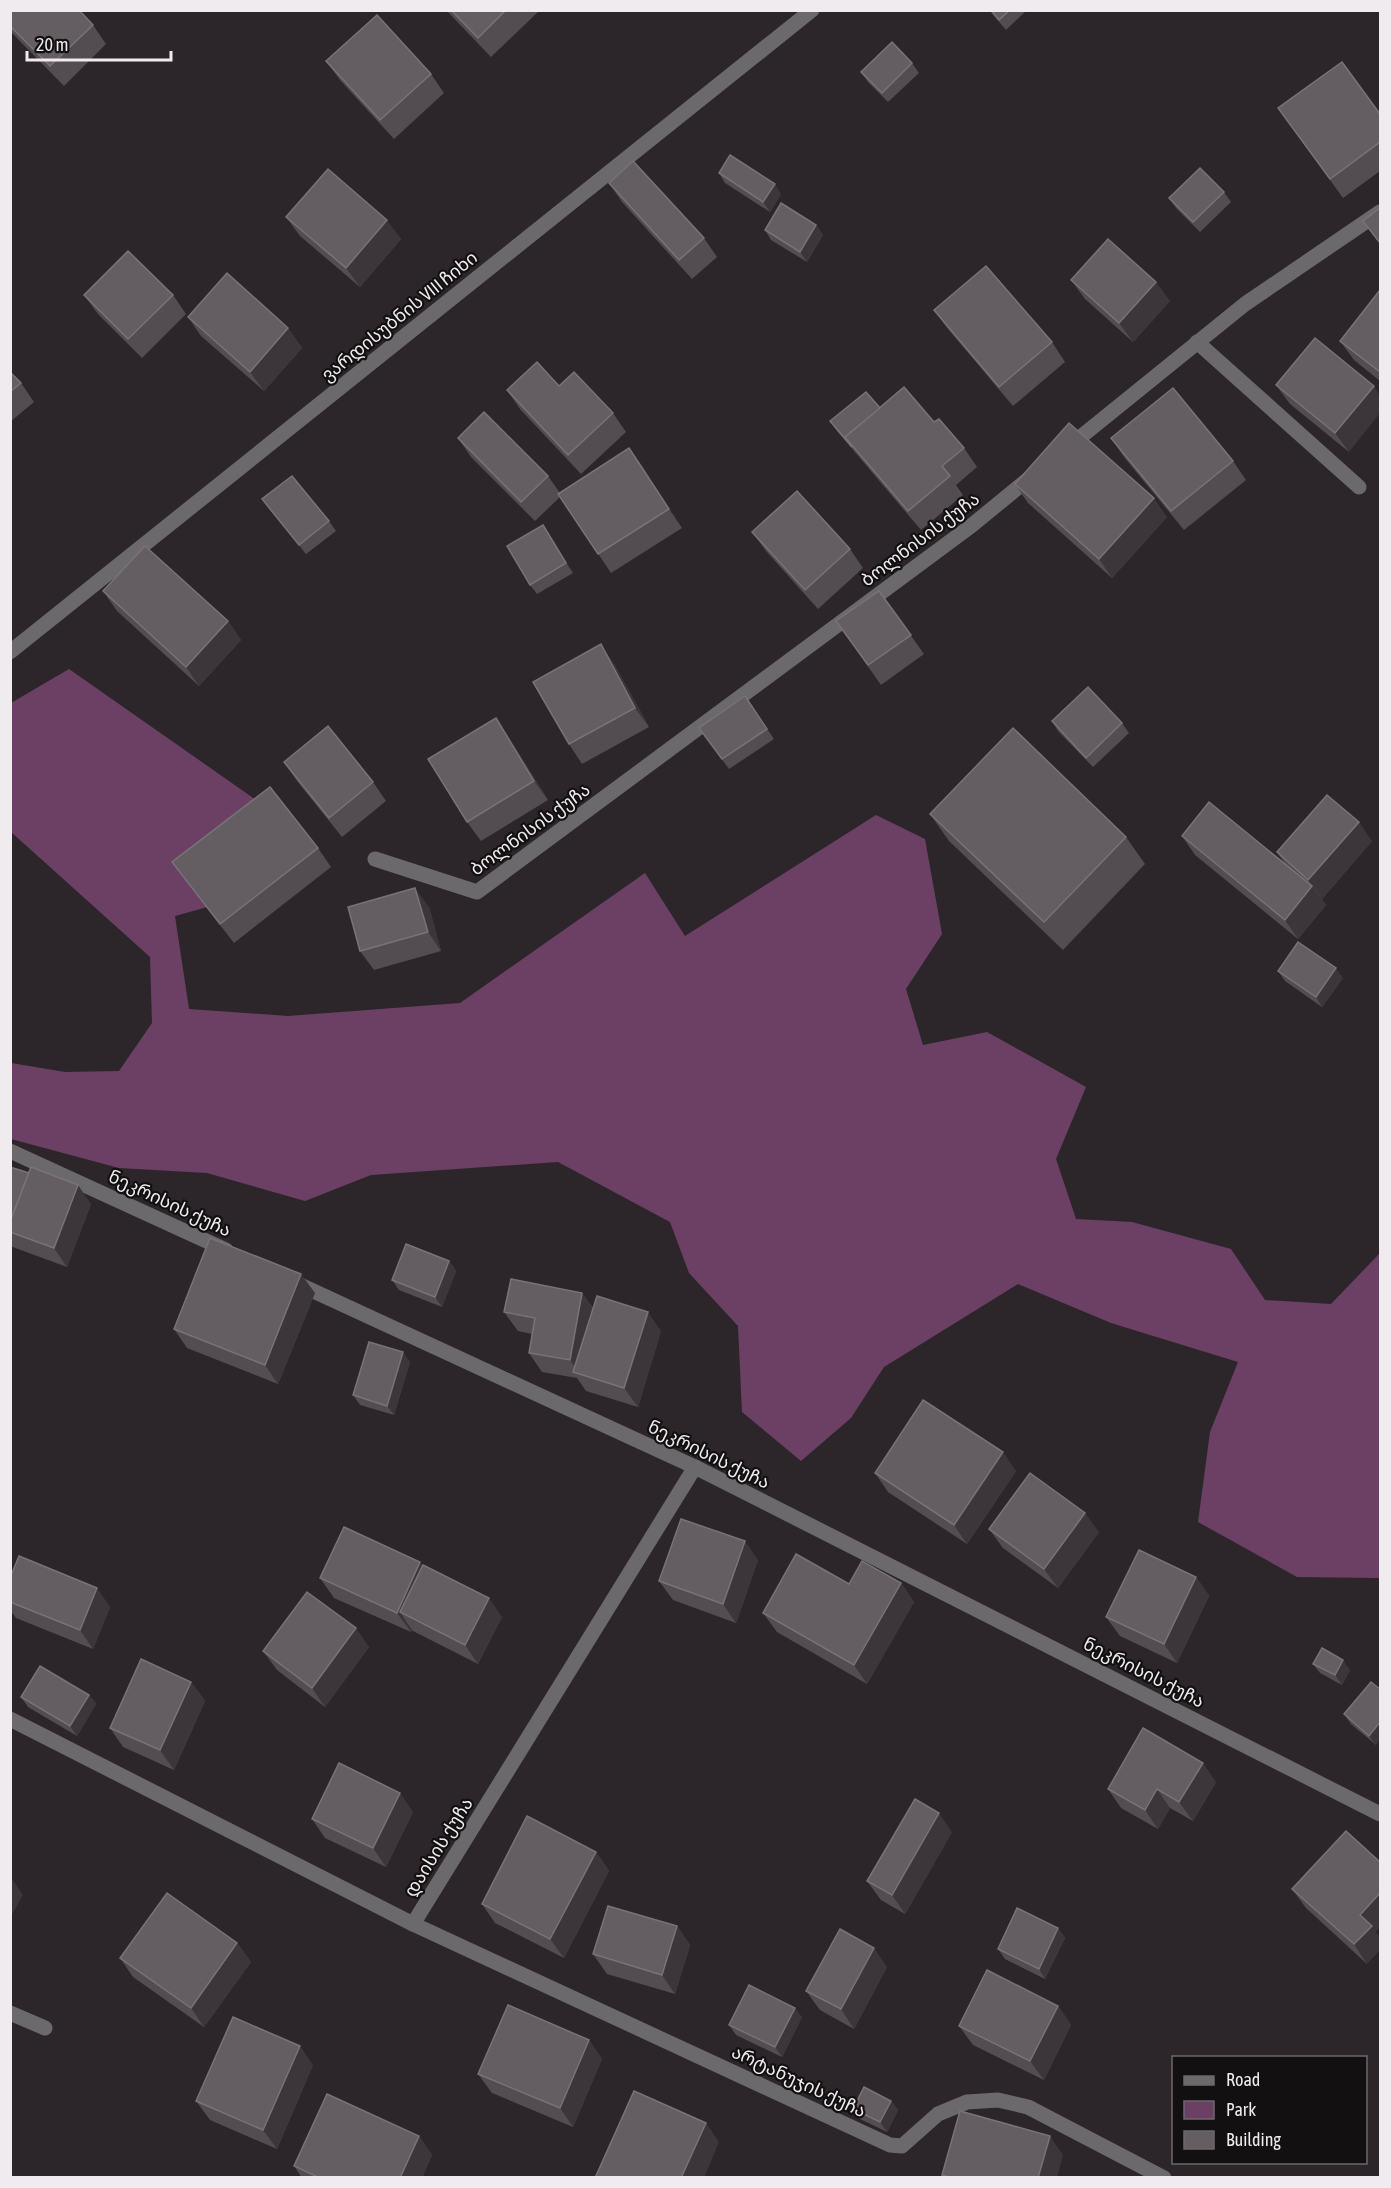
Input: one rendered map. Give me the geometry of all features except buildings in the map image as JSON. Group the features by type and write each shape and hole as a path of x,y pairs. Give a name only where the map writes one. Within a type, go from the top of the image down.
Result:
{"street":[{"name":"ვარდისუბნის VIII ჩიხი","path":"10,652 812,10"},
{"name":"ბოლნისის ქუჩა","path":"375,859 477,892 971,526 1245,304 1380,212"},
{"path":"1197,342 1359,487"},
{"name":"ნეკრისის ქუჩა","path":"10,1151 238,1256"},
{"name":"ნეკრისის ქუჩა","path":"282,1276 694,1467 1380,1814"},
{"name":"დაისის ქუჩა","path":"10,1719 413,1924 694,1467"},
{"name":"არტანუჯის ქუჩა","path":"413,1924 890,2145 902,2146 938,2115 967,2102 998,2100 1028,2107 1164,2178"},
{"path":"10,2013 45,2028"}],"green space":[{"path":"69,669 259,802 301,881 175,916 189,1009 288,1016 460,1003 645,873 685,936 876,815 925,839 942,934 906,989 923,1045 987,1032 1086,1087 1056,1159 1076,1219 1132,1222 1231,1249 1265,1300 1331,1304 1380,1253 1380,1578 1297,1577 1198,1522 1210,1432 1238,1362 1111,1323 1018,1284 884,1367 851,1418 801,1461 742,1412 738,1326 689,1273 670,1222 558,1162 371,1175 305,1201 207,1173 119,1168 11,1139 11,1063 65,1072 119,1071 152,1023 150,957 11,832 11,703"}]}
